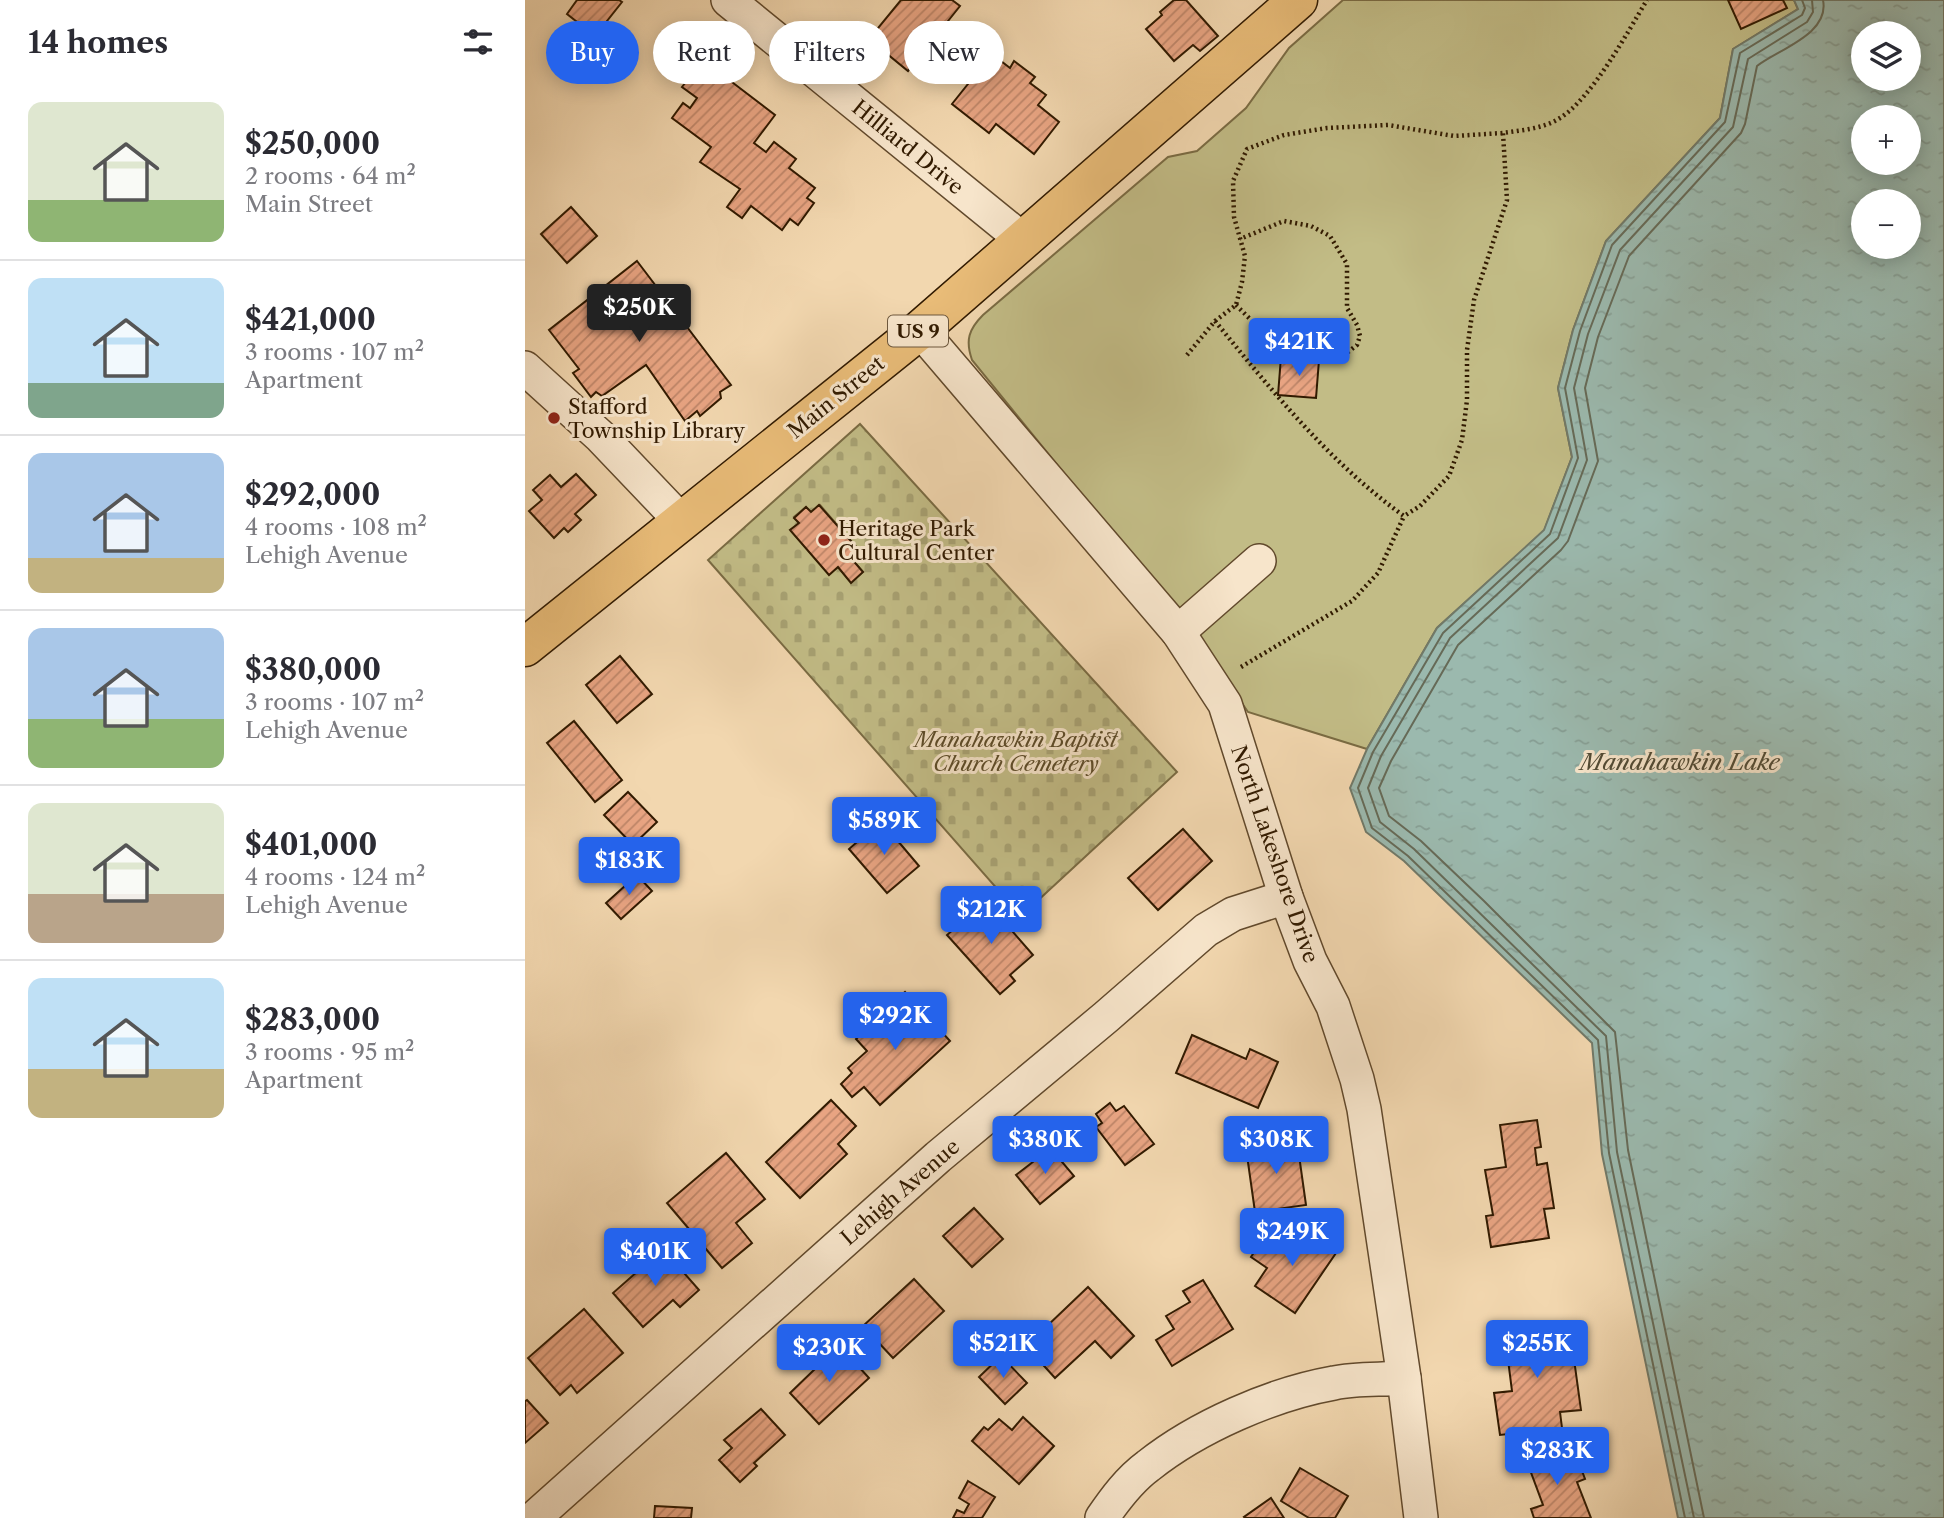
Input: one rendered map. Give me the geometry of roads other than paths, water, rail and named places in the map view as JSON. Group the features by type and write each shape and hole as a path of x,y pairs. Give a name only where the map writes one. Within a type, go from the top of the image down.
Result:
{"highway":[{"name":"Main Street","path":"525,647 920,330 1298,0"}],"street":[{"name":"Hilliard Drive","path":"728,0 1023,240"},
{"name":"North Lakeshore Drive","path":"920,330 1178,632 1225,704 1286,897 1310,961 1333,1006 1357,1079 1364,1109 1404,1378 1421,1518"},
{"path":"525,368 601,437 681,521"},
{"path":"1178,632 1259,561"},
{"name":"Lehigh Avenue","path":"537,1517 938,1157 1206,930 1233,914 1286,897"},
{"path":"1102,1518 1120,1492 1146,1467 1173,1448 1214,1426 1312,1387 1336,1382 1404,1378"}],"water":[{"name":"Manahawkin Lake","path":"1794,0 1944,0 1944,1518 1678,1518 1602,1154 1592,1043 1404,861 1366,832 1350,788 1367,749 1437,628 1544,530 1572,457 1558,388 1573,330 1606,241 1720,118 1733,49 1798,9"}],"place":[{"name":"Stafford Township Library","path":"554,418"},
{"name":"Heritage Park Cultural Center","path":"824,540"}],"park label":[{"name":"Manahawkin Baptist Church Cemetery","path":"1016,751"}]}
